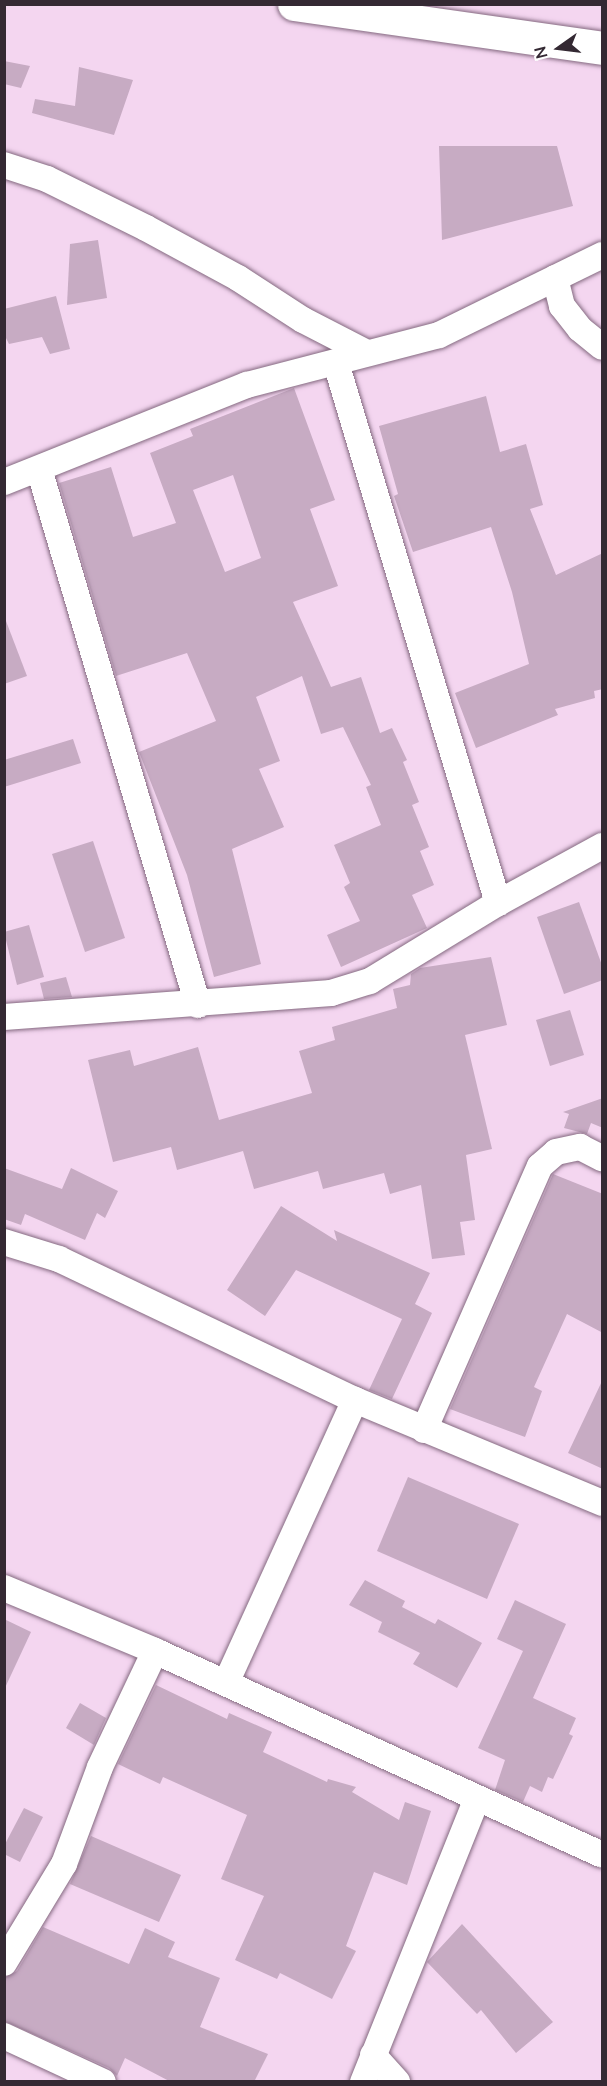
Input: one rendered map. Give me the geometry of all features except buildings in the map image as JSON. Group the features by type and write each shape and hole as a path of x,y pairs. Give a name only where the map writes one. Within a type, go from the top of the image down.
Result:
{"highway":[{"path":"294,4 603,48"}],"street":[{"path":"4,165 47,178 146,228 238,278 303,320 368,352"},
{"path":"4,482 247,385 439,335 603,255"},
{"path":"555,278 562,306 580,329 603,347"},
{"path":"336,363 498,903"},
{"path":"39,469 198,1005"},
{"path":"4,1017 198,1005 331,993 370,981 498,903 603,846"},
{"path":"424,1430 540,1166 556,1152 580,1148 603,1158"},
{"path":"4,1242 59,1258 355,1400 603,1503"},
{"path":"226,1683 355,1400"},
{"path":"4,1588 155,1651 603,1855"},
{"path":"4,1963 64,1864 100,1767 155,1651"},
{"path":"363,2082 477,1798"},
{"path":"4,2036 103,2082"},
{"path":"373,2055 397,2082"}]}
